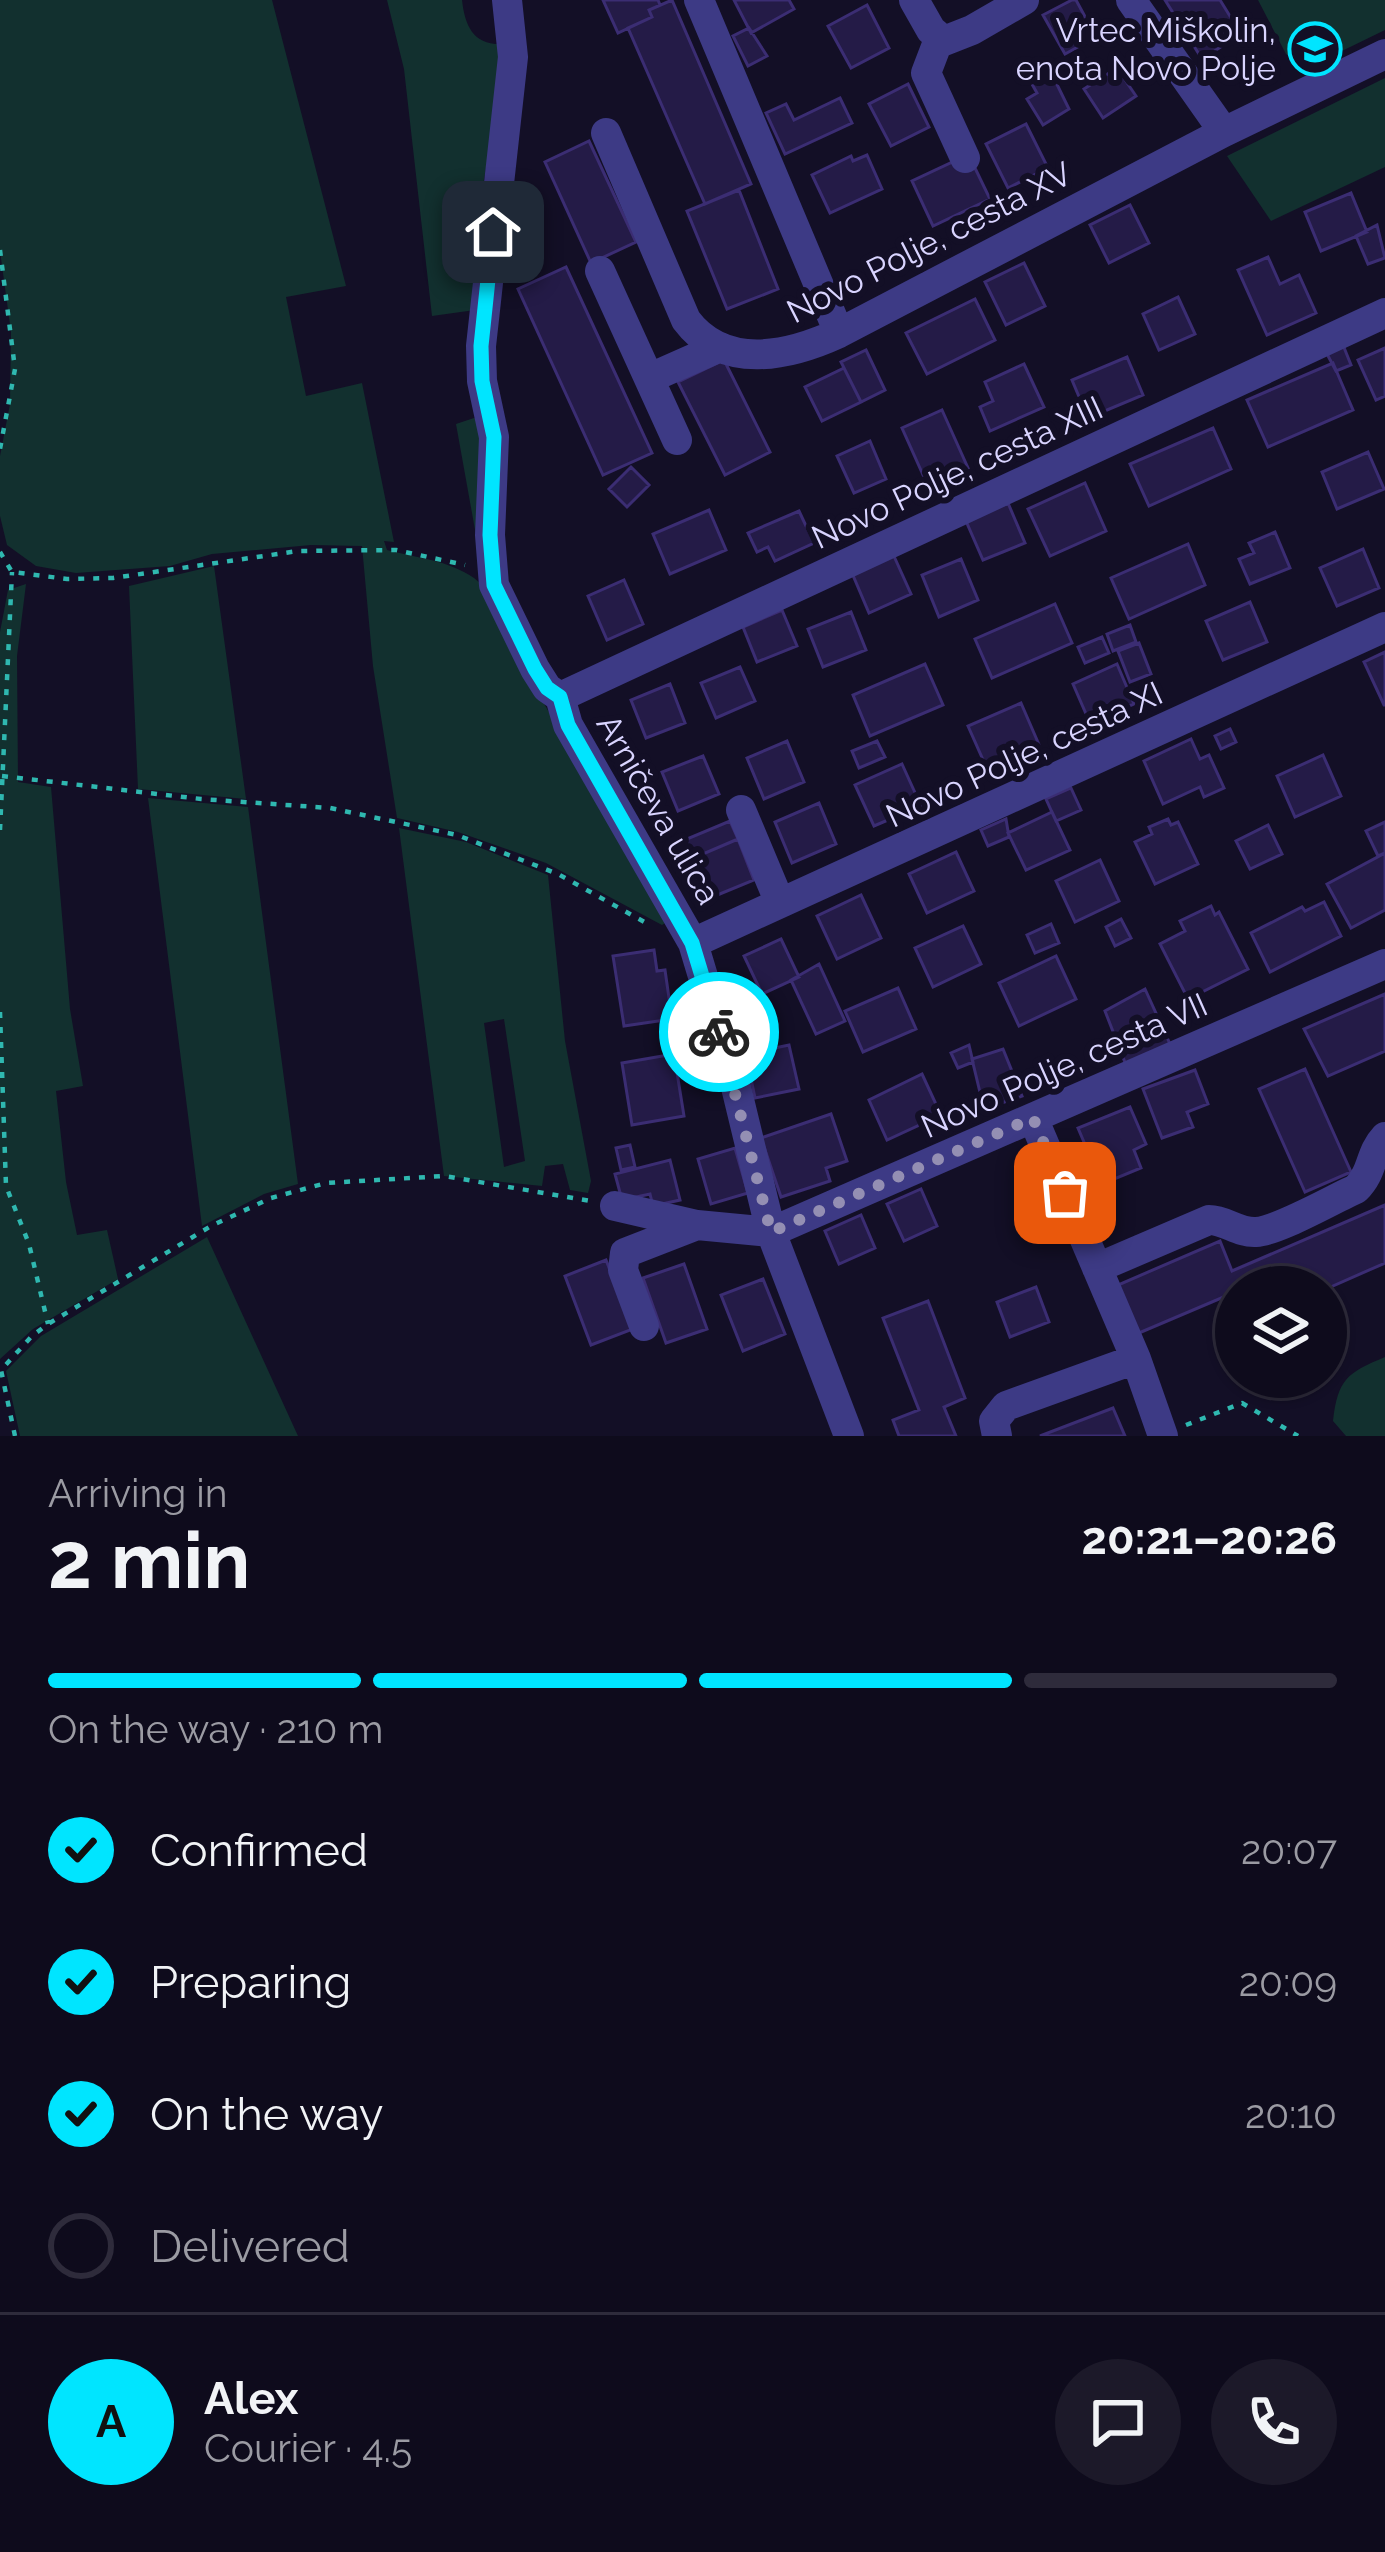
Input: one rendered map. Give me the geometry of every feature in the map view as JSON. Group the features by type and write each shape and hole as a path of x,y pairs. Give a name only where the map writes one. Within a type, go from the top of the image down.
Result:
{"street":[{"path":"494,585 490,535 494,437 482,381 481,346 513,57 507,0"},
{"path":"699,0 838,333"},
{"path":"914,0 939,39"},
{"path":"939,39 958,37 1024,0"},
{"path":"1131,0 1224,132"},
{"path":"939,39 926,73 965,158"},
{"name":"Novo Polje, cesta XV","path":"720,347 768,356 800,351 1385,54"},
{"path":"606,133 686,320 700,338 720,347"},
{"path":"600,271 677,440"},
{"name":"Novo Polje, cesta XIII","path":"560,697 1385,313"},
{"path":"650,378 720,347"},
{"name":"Arničeva ulica","path":"494,585 535,669 547,688 560,697 568,725 692,943 735,1083 771,1232 849,1436"},
{"name":"Novo Polje, cesta XI","path":"692,943 1385,627"},
{"path":"741,811 780,904"},
{"name":"Novo Polje, cesta VII","path":"771,1232 1385,964"},
{"path":"1033,1118 1164,1435"},
{"path":"1097,1268 1209,1220 1259,1232 1356,1189 1369,1177 1376,1147 1385,1137"},
{"path":"615,1206 698,1225 771,1232"},
{"path":"644,1326 623,1270 625,1253 698,1225"},
{"path":"997,1436 994,1421 1006,1406 1136,1359"}],"path":[{"path":"0,250 15,370 0,449"},
{"path":"12,572 67,579 113,578 298,551 396,550 464,565 494,585"},
{"path":"0,552 12,572 0,830"},
{"path":"2,776 330,808 457,835 558,874 653,927"},
{"path":"0,1012 6,1186 29,1244 48,1324"},
{"path":"15,1436 1,1370 32,1336 211,1226 271,1198 326,1183 444,1175 615,1206"},
{"path":"1164,1435 1242,1403 1298,1436"}],"green space":[{"path":"0,0 272,0 346,286 286,297 306,396 362,383 394,542 384,541 387,550 454,567 485,588 536,690 668,921 662,925 546,863 458,832 397,818 373,666 362,546 311,545 212,554 170,566 76,573 36,566 7,545 0,516 0,456 10,404 11,332 0,251"},
{"path":"387,0 462,0 473,33 485,42 504,44 506,57 476,224 475,310 432,316 404,69"},
{"name":"Vrtec Miškolin, enota Novo Polje","path":"1258,0 1385,0 1385,30 1309,67 1286,54"},
{"path":"1385,78 1385,167 1271,221 1227,156"},
{"path":"474,418 486,423 479,552 456,424"},
{"path":"214,566 246,799 138,789 129,586"},
{"path":"26,584 17,656 18,782 51,787 70,1009 83,1086 56,1091 66,1182 77,1235 107,1230 118,1279 33,1329 0,1359 0,632 8,590"},
{"path":"148,798 248,807 298,1184 264,1194 202,1226"},
{"path":"399,828 466,842 548,875 565,1041 591,1181 588,1193 570,1190 563,1164 545,1166 542,1186 444,1176","holes":["504,1019 525,1161 504,1167 484,1023"]},
{"path":"207,1237 298,1436 20,1436 6,1371 41,1336"},
{"path":"1385,1357 1385,1436 1346,1436 1333,1421 1338,1398 1347,1398 1347,1379"}],"building":[{"path":"603,0 658,0 660,5 649,10 652,17 618,33"},
{"path":"672,0 751,184 705,204 628,28 652,17 649,10"},
{"path":"734,0 789,0 794,9 751,33"},
{"path":"1072,0 1096,37 1065,54 1043,15"},
{"path":"1165,0 1220,0 1241,34 1202,59"},
{"path":"867,5 889,48 851,68 828,26"},
{"path":"749,28 767,56 748,66 733,36"},
{"path":"1048,66 1069,109 1043,125 1027,99 1037,93 1028,77"},
{"path":"1117,68 1136,96 1103,118 1084,89"},
{"path":"908,84 929,127 891,146 869,104"},
{"path":"840,98 852,123 785,154 766,113 786,104 794,120"},
{"path":"1026,124 1048,168 1008,188 986,144"},
{"path":"589,141 636,242 591,263 545,162"},
{"path":"867,155 882,189 830,213 812,175 851,156 853,161"},
{"path":"959,159 974,166 990,199 933,226 912,181"},
{"path":"739,190 778,289 727,309 687,211"},
{"path":"1351,193 1367,232 1321,251 1305,212"},
{"path":"1130,205 1149,243 1109,263 1090,225"},
{"path":"1377,225 1385,258 1368,264 1356,236"},
{"path":"1268,257 1280,284 1299,275 1316,313 1267,335 1238,270"},
{"path":"1024,263 1045,306 1006,325 985,282"},
{"path":"566,267 652,453 603,475 518,289"},
{"path":"1178,297 1195,334 1159,350 1143,314"},
{"path":"975,299 995,340 927,374 906,333"},
{"path":"1343,345 1351,365 1336,371 1326,352"},
{"path":"1385,348 1385,396 1376,400 1358,360"},
{"path":"866,350 885,390 861,402 841,362"},
{"path":"1127,357 1143,395 1088,418 1072,380"},
{"path":"724,360 770,452 725,475 678,382"},
{"path":"1333,363 1353,410 1268,447 1247,400"},
{"path":"1024,364 1044,407 990,431 980,407 993,401 985,382"},
{"path":"844,368 861,402 822,421 805,387"},
{"path":"942,410 968,468 928,486 902,428"},
{"path":"1213,428 1231,469 1149,506 1130,464"},
{"path":"870,441 886,479 854,493 837,456"},
{"path":"1368,452 1384,489 1337,509 1322,472"},
{"path":"631,467 649,485 627,507 609,489"},
{"path":"1085,483 1106,531 1050,556 1028,509"},
{"path":"1008,503 1025,543 983,560 966,521"},
{"path":"709,510 726,550 670,574 653,534"},
{"path":"799,511 814,543 775,561 768,547 757,552 748,533"},
{"path":"1275,532 1290,568 1250,584 1239,559 1254,553 1249,543"},
{"path":"1188,544 1205,585 1129,619 1111,578"},
{"path":"1363,549 1379,588 1337,606 1320,568"},
{"path":"893,554 911,594 869,613 852,573"},
{"path":"961,559 978,600 939,617 922,575"},
{"path":"624,580 643,624 607,640 588,596"},
{"path":"1250,602 1267,642 1223,660 1206,621"},
{"path":"1055,604 1072,643 992,678 975,639"},
{"path":"782,610 797,646 757,662 743,627"},
{"path":"851,612 866,650 823,667 808,629"},
{"path":"1130,625 1136,642 1113,651 1107,634"},
{"path":"1102,637 1109,653 1085,663 1078,647"},
{"path":"1139,643 1151,674 1130,682 1118,651"},
{"path":"1385,652 1385,705 1384,705 1364,662"},
{"path":"925,664 943,705 870,736 853,695"},
{"path":"1117,664 1134,704 1090,723 1073,684"},
{"path":"740,667 755,701 716,718 701,683"},
{"path":"670,684 685,723 646,738 631,700"},
{"path":"1021,703 1040,747 988,771 968,726"},
{"path":"1230,729 1236,742 1221,749 1215,736"},
{"path":"1191,739 1200,759 1209,755 1224,788 1204,797 1200,787 1163,804 1144,761"},
{"path":"787,741 804,782 764,799 747,758"},
{"path":"877,741 885,757 859,768 852,751"},
{"path":"1323,755 1341,796 1295,817 1277,776"},
{"path":"703,756 719,794 678,811 662,772"},
{"path":"902,764 921,806 874,826 855,785"},
{"path":"1071,788 1081,810 1056,821 1046,799"},
{"path":"819,803 836,844 792,863 775,822"},
{"path":"1052,812 1070,850 1026,870 1008,833"},
{"path":"1006,819 1009,837 988,846 981,830"},
{"path":"1168,819 1171,825 1178,822 1198,864 1155,884 1135,842 1152,834 1149,827"},
{"path":"730,821 738,839 698,856 705,874 696,878 682,841"},
{"path":"1385,822 1385,853 1378,856 1366,831"},
{"path":"1268,825 1282,854 1250,869 1236,841"},
{"path":"738,839 754,880 715,896 698,856"},
{"path":"956,852 974,891 927,913 909,874"},
{"path":"1385,853 1385,910 1351,928 1327,884"},
{"path":"1100,860 1119,901 1075,922 1056,881"},
{"path":"861,895 881,938 837,959 817,916"},
{"path":"1324,902 1341,936 1270,972 1251,933 1302,907 1305,911"},
{"path":"1211,906 1215,915 1219,912 1248,969 1188,999 1160,944 1185,931 1180,921"},
{"path":"1121,919 1131,938 1115,946 1106,927"},
{"path":"1051,924 1059,943 1035,953 1027,935"},
{"path":"963,926 981,964 933,987 915,948"},
{"path":"781,939 799,977 762,994 744,956"},
{"path":"654,950 657,971 665,970 672,1019 624,1026 613,956"},
{"path":"1056,956 1076,999 1019,1026 999,983"},
{"path":"819,964 845,1021 816,1034 791,980"},
{"path":"898,988 916,1029 863,1052 845,1011"},
{"path":"1145,989 1170,1044 1126,1065 1105,1011"},
{"path":"1385,994 1385,1051 1328,1076 1304,1029"},
{"path":"789,1045 799,1089 755,1098 746,1054"},
{"path":"969,1045 973,1062 958,1068 951,1053"},
{"path":"1003,1049 1022,1096 984,1109 972,1059"},
{"path":"674,1054 684,1116 632,1125 622,1063"},
{"path":"1305,1069 1351,1172 1305,1192 1259,1089"},
{"path":"1195,1070 1208,1104 1187,1112 1193,1127 1162,1138 1143,1089"},
{"path":"922,1074 941,1115 887,1140 869,1100"},
{"path":"1130,1107 1146,1144 1134,1150 1141,1168 1102,1184 1078,1128"},
{"path":"831,1114 847,1161 826,1168 830,1181 781,1197 761,1138"},
{"path":"630,1145 635,1167 621,1170 616,1148"},
{"path":"735,1148 748,1193 711,1204 698,1159"},
{"path":"670,1160 680,1200 653,1206 650,1194 622,1200 615,1174"},
{"path":"921,1189 937,1226 904,1241 887,1204"},
{"path":"1385,1205 1385,1263 1347,1280 1347,1266 1244,1266"},
{"path":"861,1215 875,1248 839,1264 825,1231"},
{"path":"1220,1241 1230,1266 1215,1266 1215,1301 1139,1333 1118,1285"},
{"path":"606,1260 633,1329 591,1345 565,1276"},
{"path":"684,1264 707,1329 666,1343 643,1278"},
{"path":"763,1279 785,1334 743,1351 721,1295"},
{"path":"1036,1287 1049,1322 1010,1337 997,1302"},
{"path":"928,1301 965,1398 944,1407 956,1436 899,1436 893,1420 919,1410 883,1318"},
{"path":"1113,1408 1125,1436 1040,1436"}],"way so far":[{"path":"719,1032 771,1232 1033,1118 1065,1193"}],"place":[{"name":"Vrtec Miškolin, enota Novo Polje","path":"1315,49"}],"route":[{"path":"493,232 481,346 482,381 494,437 490,535 494,585 535,669 547,688 560,697 568,725 692,943 719,1032"}]}
